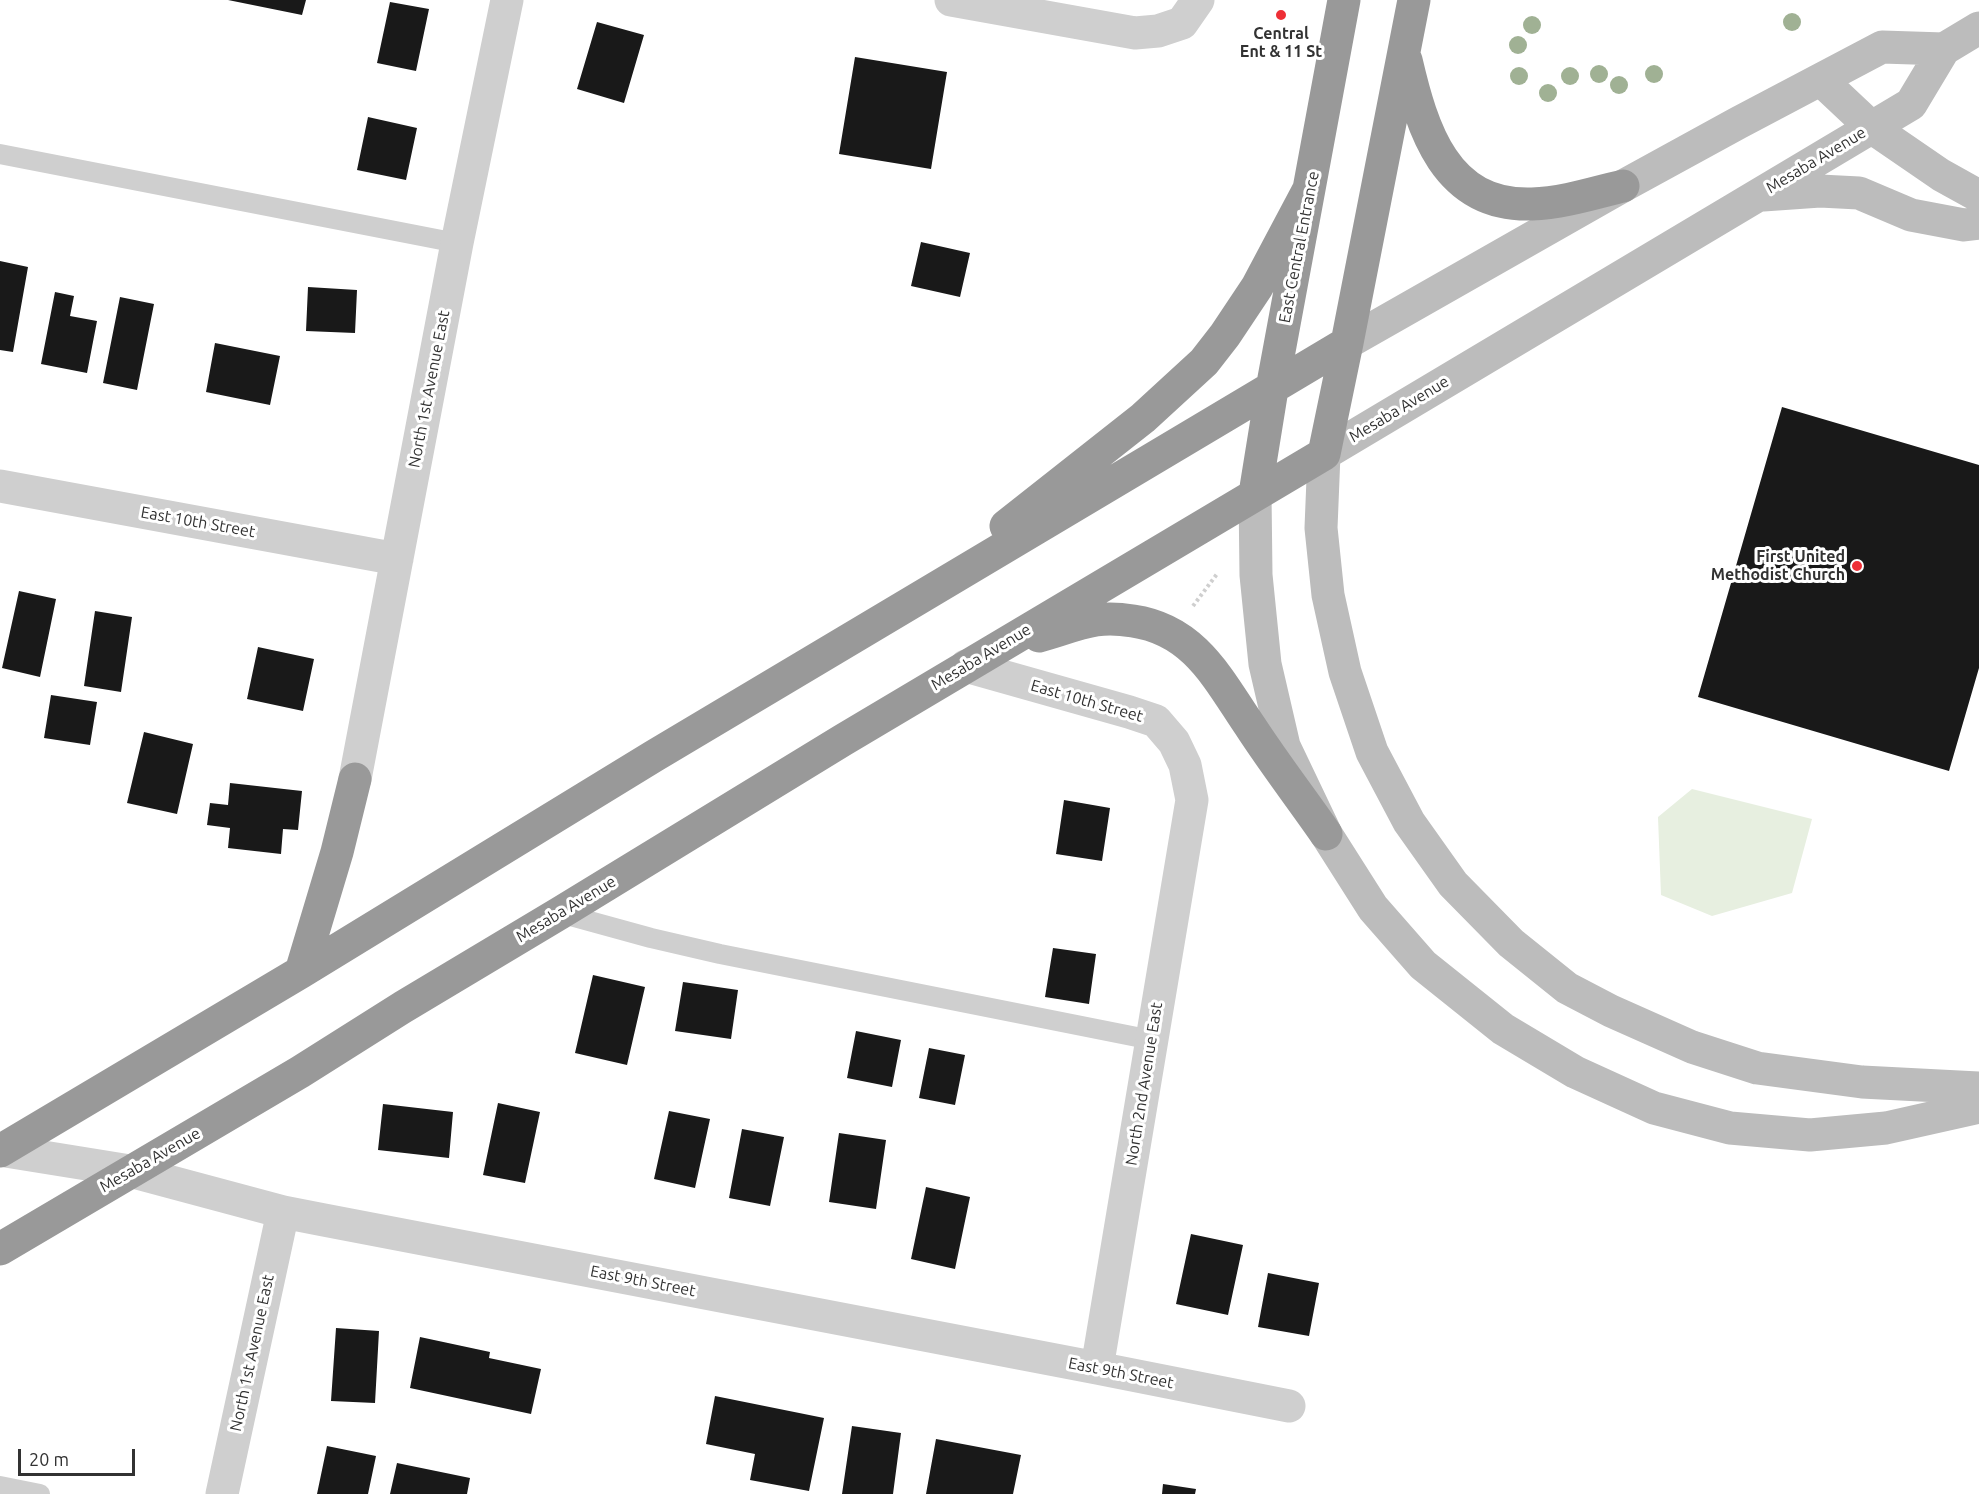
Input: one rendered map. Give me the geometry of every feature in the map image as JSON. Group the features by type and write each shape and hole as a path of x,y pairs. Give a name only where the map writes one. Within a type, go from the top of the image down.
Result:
{"highway":[{"name":"East Central Entrance","path":"1255,494 1272,389 1344,0"},
{"path":"1324,454 1414,0"},
{"path":"1404,52 1424,124 1435,148 1453,172 1476,192 1504,201 1532,204 1562,200 1623,186"},
{"path":"906,605 1143,418 1204,362 1257,287 1310,189"},
{"path":"0,1150 300,972 906,605 1347,343"},
{"name":"Mesaba Avenue","path":"0,1249 300,1072 403,1007 979,659 1324,454"},
{"path":"979,659 1097,620 1146,623 1172,633 1192,647 1214,672 1326,834"},
{"path":"300,972 337,852 355,779"}],"main road":[{"name":"Mesaba Avenue","path":"1324,454 1911,104 1944,49 1979,28"},
{"path":"1347,343 1623,186 1882,48 1944,49"},
{"path":"1821,80 1871,127 1941,175 1979,196"},
{"path":"1755,196 1820,191 1859,193 1911,215 1964,225 1979,223"},
{"path":"1324,454 1321,528 1328,595 1345,672 1372,752 1409,822 1454,884 1511,943 1567,988 1611,1011 1692,1047 1757,1068 1862,1083 1979,1088"},
{"path":"1255,494 1256,575 1265,664 1284,746 1326,834 1374,908 1423,965 1503,1029 1575,1072 1654,1108 1730,1128 1810,1135 1886,1128 1979,1107"}],"street":[{"name":"North 1st Avenue East","path":"355,779 457,243 507,0"},
{"path":"951,0 1135,33 1158,31 1190,12"},
{"name":"East 10th Street","path":"0,486 397,559"},
{"name":"East 10th Street","path":"979,659 1156,721 1174,742 1185,765 1192,800"},
{"name":"North 2nd Avenue East","path":"1097,1368 1192,800"},
{"name":"East 9th Street","path":"0,1150 130,1171 283,1212 1289,1406"},
{"name":"North 1st Avenue East","path":"222,1494 283,1212"}],"lane":[{"path":"0,154 457,243"},
{"path":"560,913 720,954 1152,1040"},
{"path":"0,1486 40,1494"}],"path":[{"path":"1187,613 1220,571"}],"green space":[{"path":"1692,789 1812,819 1792,893 1712,916 1661,895 1658,817"}],"building":[{"path":"228,0 306,0 302,15"},
{"path":"390,2 429,9 416,71 377,63"},
{"path":"597,22 644,35 624,103 577,89"},
{"path":"855,57 947,72 931,169 839,154"},
{"path":"368,117 417,128 406,180 357,170"},
{"path":"921,242 970,253 960,297 911,286"},
{"path":"0,261 28,267 13,352 0,350"},
{"path":"308,287 357,290 355,333 306,331"},
{"path":"55,292 74,296 70,316 97,321 87,373 41,364"},
{"path":"120,297 154,304 137,390 103,383"},
{"path":"215,343 280,356 270,405 206,392"},
{"name":"First United Methodist Church","path":"1782,407 1979,465 1979,668 1949,771 1698,697"},
{"path":"19,591 56,599 40,677 2,668"},
{"path":"95,611 132,617 121,692 84,686"},
{"path":"258,647 314,659 303,711 247,699"},
{"path":"51,695 97,702 90,745 44,738"},
{"path":"144,732 193,744 177,814 127,803"},
{"path":"230,783 302,791 298,830 283,829 281,854 228,848 230,828 207,825 210,803 228,805"},
{"path":"1064,800 1110,808 1102,861 1056,854"},
{"path":"1053,948 1096,954 1089,1004 1045,997"},
{"path":"593,975 645,987 627,1065 575,1053"},
{"path":"683,982 738,990 731,1039 675,1031"},
{"path":"856,1031 901,1040 892,1087 847,1078"},
{"path":"929,1048 965,1055 955,1105 919,1098"},
{"path":"498,1103 540,1112 525,1183 483,1175"},
{"path":"383,1104 453,1112 449,1158 378,1150"},
{"path":"669,1111 710,1119 695,1188 654,1179"},
{"path":"742,1129 784,1137 770,1206 729,1198"},
{"path":"839,1133 886,1140 876,1209 829,1202"},
{"path":"926,1187 970,1197 955,1269 911,1259"},
{"path":"1191,1234 1243,1245 1228,1315 1176,1304"},
{"path":"1268,1273 1319,1283 1309,1336 1258,1327"},
{"path":"336,1328 379,1331 375,1403 331,1401"},
{"path":"420,1337 490,1352 489,1358 541,1369 531,1414 410,1388"},
{"path":"715,1396 824,1418 809,1491 750,1480 755,1454 706,1444"},
{"path":"852,1426 901,1433 893,1494 842,1494"},
{"path":"936,1439 1021,1455 1013,1494 926,1494"},
{"path":"327,1446 376,1456 368,1494 317,1494"},
{"path":"397,1463 470,1478 467,1494 390,1494"},
{"path":"1163,1484 1196,1489 1195,1494 1162,1494"}],"place":[{"name":"Central Ent & 11 St","path":"1281,15"},
{"name":"First United Methodist Church","path":"1857,566"}]}
